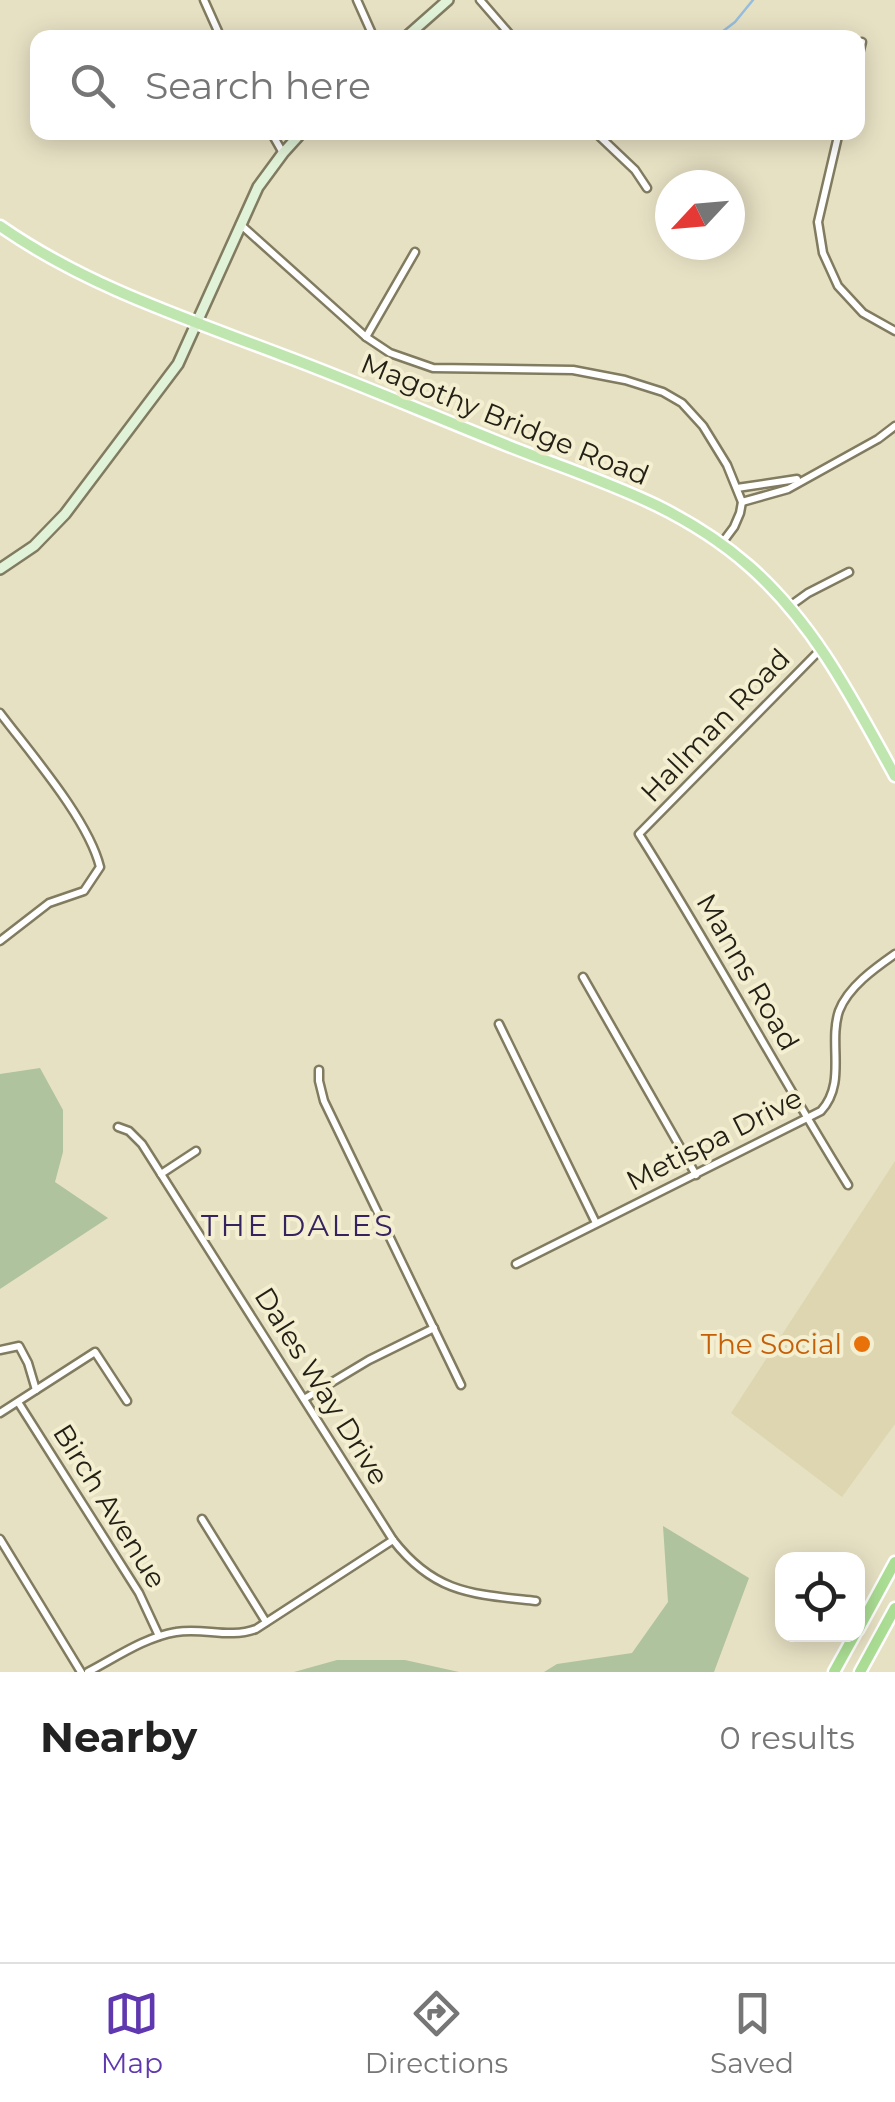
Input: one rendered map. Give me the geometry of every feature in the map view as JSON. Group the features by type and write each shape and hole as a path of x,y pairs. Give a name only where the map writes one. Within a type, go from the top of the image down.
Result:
{"highway":[{"path":"865,1616 895,1562"},
{"path":"860,1672 895,1608"},
{"path":"834,1672 850,1642"}],"main road":[{"path":"414,30 448,0"},
{"path":"0,569 34,546 65,514 178,364 258,187 295,140"},
{"name":"Magothy Bridge Road","path":"0,226 40,252 119,292 382,393 672,512 750,567 789,607 822,648 895,776"}],"street":[{"path":"204,0 217,30"},
{"path":"357,0 370,30"},
{"path":"480,0 505,30"},
{"path":"275,140 283,153"},
{"path":"603,140 635,170 647,188"},
{"path":"837,140 818,222 823,254 838,286 864,314 895,332"},
{"path":"240,224 366,337 390,353 434,368 573,370 625,380 663,392 682,403 703,426 742,502 734,528 721,544"},
{"path":"366,337 415,252"},
{"path":"742,502 775,494 878,440 895,426"},
{"path":"737,488 804,478"},
{"path":"789,607 849,572"},
{"name":"Hallman Road","path":"640,834 822,648"},
{"path":"0,713 66,802 95,848 100,867 84,891 49,904 0,941"},
{"name":"Manns Road","path":"640,834 848,1185"},
{"name":"Metispa Drive","path":"516,1264 821,1112 834,1092 837,1021 843,1004 866,977 895,954"},
{"path":"583,977 696,1175"},
{"path":"499,1024 596,1223"},
{"path":"319,1070 324,1100 461,1385"},
{"name":"Dales Way Drive","path":"118,1127 136,1137 405,1555 426,1574 447,1585 536,1602"},
{"path":"160,1174 196,1152"},
{"path":"304,1399 369,1360 434,1328"},
{"path":"0,1350 19,1346 36,1390"},
{"path":"0,1413 95,1352 127,1402"},
{"name":"Birch Avenue","path":"18,1402 139,1593 159,1636"},
{"path":"202,1519 266,1622"},
{"path":"0,1539 84,1672 159,1636 188,1631 242,1634 256,1629 393,1540"}],"shaded area":[{"path":"895,1161 895,1424 842,1497 731,1413"}],"green space":[{"path":"40,1068 63,1110 63,1152 55,1182 108,1218 0,1289 0,1074"},
{"path":"663,1526 749,1578 714,1672 544,1672 557,1664 632,1653 668,1602"},
{"path":"337,1660 405,1660 459,1672 294,1672"}],"waterway":[{"path":"724,30 753,0"}],"place":[{"name":"The Social","path":"862,1344"}],"district":[{"name":"THE DALES","path":"298,1226"}]}
